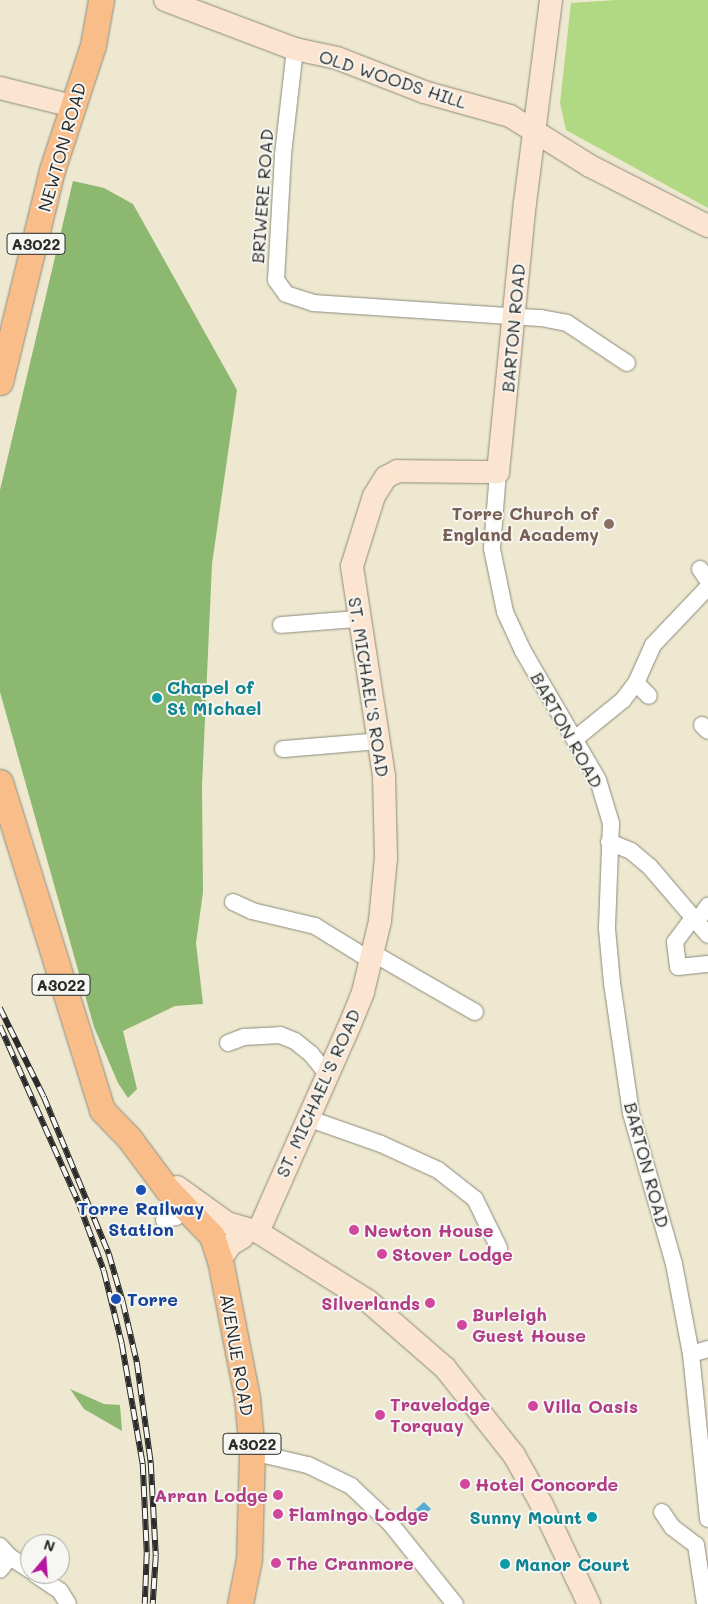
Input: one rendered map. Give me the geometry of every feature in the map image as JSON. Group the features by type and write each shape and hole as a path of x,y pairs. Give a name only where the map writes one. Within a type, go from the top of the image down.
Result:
{"main road":[{"name":"NEWTON ROAD","path":"0,382 72,106 93,45 102,0"},
{"name":"A3022","path":"0,782 102,1110 115,1139 185,1221"},
{"name":"A3022","path":"102,1110 151,1166"},
{"name":"AVENUE ROAD","path":"151,1166 185,1221 200,1240 225,1286"},
{"name":"AVENUE ROAD","path":"185,1221 220,1260 247,1398 252,1452 249,1559 240,1604"}],"street":[{"name":"OLD WOODS HILL","path":"165,0 295,49 337,58 424,92 510,116 590,166 708,226"},
{"name":"BARTON ROAD","path":"551,0 513,317 492,550 505,612 523,651 598,780 611,823 607,930 630,1113 674,1264 691,1354 703,1438 708,1520"},
{"name":"BRIWERE ROAD","path":"295,49 283,155 276,280 286,294 313,303 513,317 567,323 627,363"},
{"path":"0,88 72,106"},
{"name":"ST. MICHAEL'S ROAD","path":"250,1235 310,1119 363,992 370,956 380,921 386,858 380,741 358,619 352,566 374,496 386,477 398,471 498,472"},
{"path":"575,739 623,700 636,683 653,645 708,587"},
{"path":"281,625 358,619"},
{"path":"636,683 649,696"},
{"path":"283,749 380,741"},
{"path":"609,842 631,851 650,867 708,935"},
{"path":"234,902 252,910 315,926 475,1012"},
{"path":"708,906 675,942 678,967 708,964"},
{"path":"228,1043 244,1038 280,1035 295,1041 311,1054 328,1075"},
{"path":"310,1119 382,1144 438,1170 475,1199 499,1248"},
{"path":"151,1166 227,1223 368,1301 406,1332 466,1391 514,1455 551,1521 589,1604"},
{"path":"185,1221 250,1235"},
{"path":"220,1260 230,1245 250,1235"},
{"path":"691,1354 708,1349"},
{"path":"252,1452 308,1465 351,1486 390,1523 455,1604"},
{"path":"662,1512 672,1527 696,1545 705,1604"},
{"path":"0,1570 5,1551 20,1562"},
{"path":"50,1584 60,1591 68,1604"}],"green space":[{"path":"616,0 708,0 708,208 566,130 560,103 571,3"},
{"path":"73,181 104,188 133,204 237,390 212,564 202,786 203,892 196,943 203,1004 175,1006 123,1031 137,1089 128,1098 118,1083 94,1027 0,692 0,490"},
{"path":"70,1389 104,1404 120,1405 122,1431 84,1409"}],"water":[{"path":"424,1502 431,1509 415,1523 408,1516"}],"railway":[{"path":"0,1008 44,1097 109,1254 123,1302 137,1362 151,1463 156,1556 153,1604"},
{"path":"0,1026 80,1206 104,1271 122,1344 143,1464 147,1553 145,1604"}],"place":[{"name":"Torre Church of England Academy","path":"609,524"},
{"name":"Chapel of St Michael","path":"157,698"},
{"name":"Torre Railway Station","path":"141,1190"},
{"name":"Newton House","path":"354,1230"},
{"name":"Stover Lodge","path":"382,1254"},
{"name":"Torre","path":"116,1299"},
{"name":"Silverlands","path":"430,1303"},
{"name":"Burleigh Guest House","path":"462,1325"},
{"name":"Villa Oasis","path":"533,1406"},
{"name":"Travelodge Torquay","path":"380,1415"},
{"name":"Hotel Concorde","path":"465,1484"},
{"name":"Arran Lodge","path":"278,1495"},
{"name":"Flamingo Lodge","path":"278,1514"},
{"name":"Sunny Mount","path":"592,1517"},
{"name":"The Cranmore","path":"276,1563"},
{"name":"Manor Court","path":"505,1564"}]}
